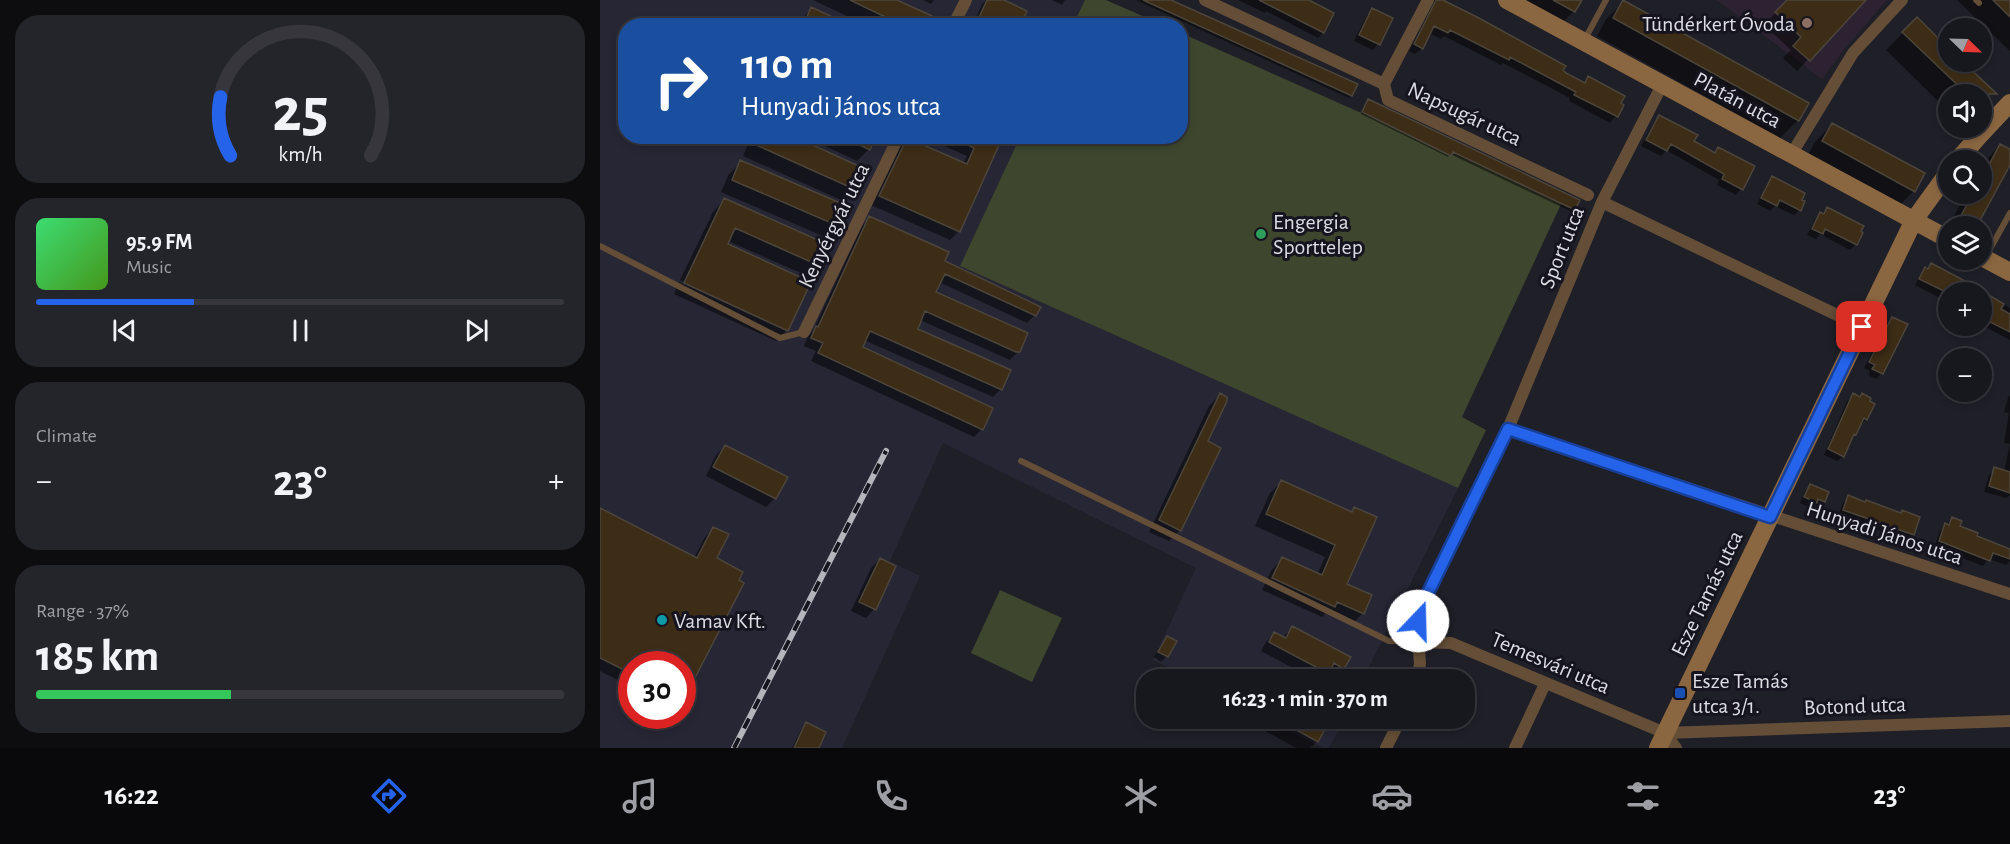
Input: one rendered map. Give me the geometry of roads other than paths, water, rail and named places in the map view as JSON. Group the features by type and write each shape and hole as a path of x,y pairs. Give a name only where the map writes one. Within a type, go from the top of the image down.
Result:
{"street":[{"path":"957,18 966,0"},
{"name":"Napsugár utca","path":"1205,0 1384,84 1388,100 1588,195"},
{"path":"1384,84 1428,0"},
{"name":"Platán utca","path":"1507,0 1938,233"},
{"path":"1791,155 1854,53 1902,0"},
{"name":"Sport utca","path":"1419,669 1418,621 1423,603 1508,429 1602,202 1662,85"},
{"path":"1967,150 2010,103"},
{"name":"Kenyérgyár utca","path":"804,332 895,144"},
{"name":"Esze Tamás utca","path":"1666,743 1770,517 1914,220 1938,187"},
{"path":"1602,202 1862,327"},
{"path":"1992,263 2010,272"},
{"name":"Hunyadi János utca","path":"1508,429 2010,594"},
{"name":"Temesvári utca","path":"1418,642 1451,643 1545,684 1666,743"},
{"path":"1515,748 1545,684"},
{"name":"Botond utca","path":"1666,743 2010,721"},
{"path":"1386,748 1396,729"}],"lane":[{"path":"1584,43 1606,0"},
{"path":"1992,243 2010,213"},
{"path":"600,246 780,338 804,332"},
{"path":"1021,461 1389,641 1418,642"}],"railway":[{"path":"734,748 886,451"}],"place":[{"name":"Tündérkert Óvoda","path":"1807,23"},
{"name":"Engergia Sporttelep","path":"1261,234"},
{"name":"Vamav Kft.","path":"662,620"},
{"name":"Esze Tamás utca 3/1.","path":"1680,693"}]}
